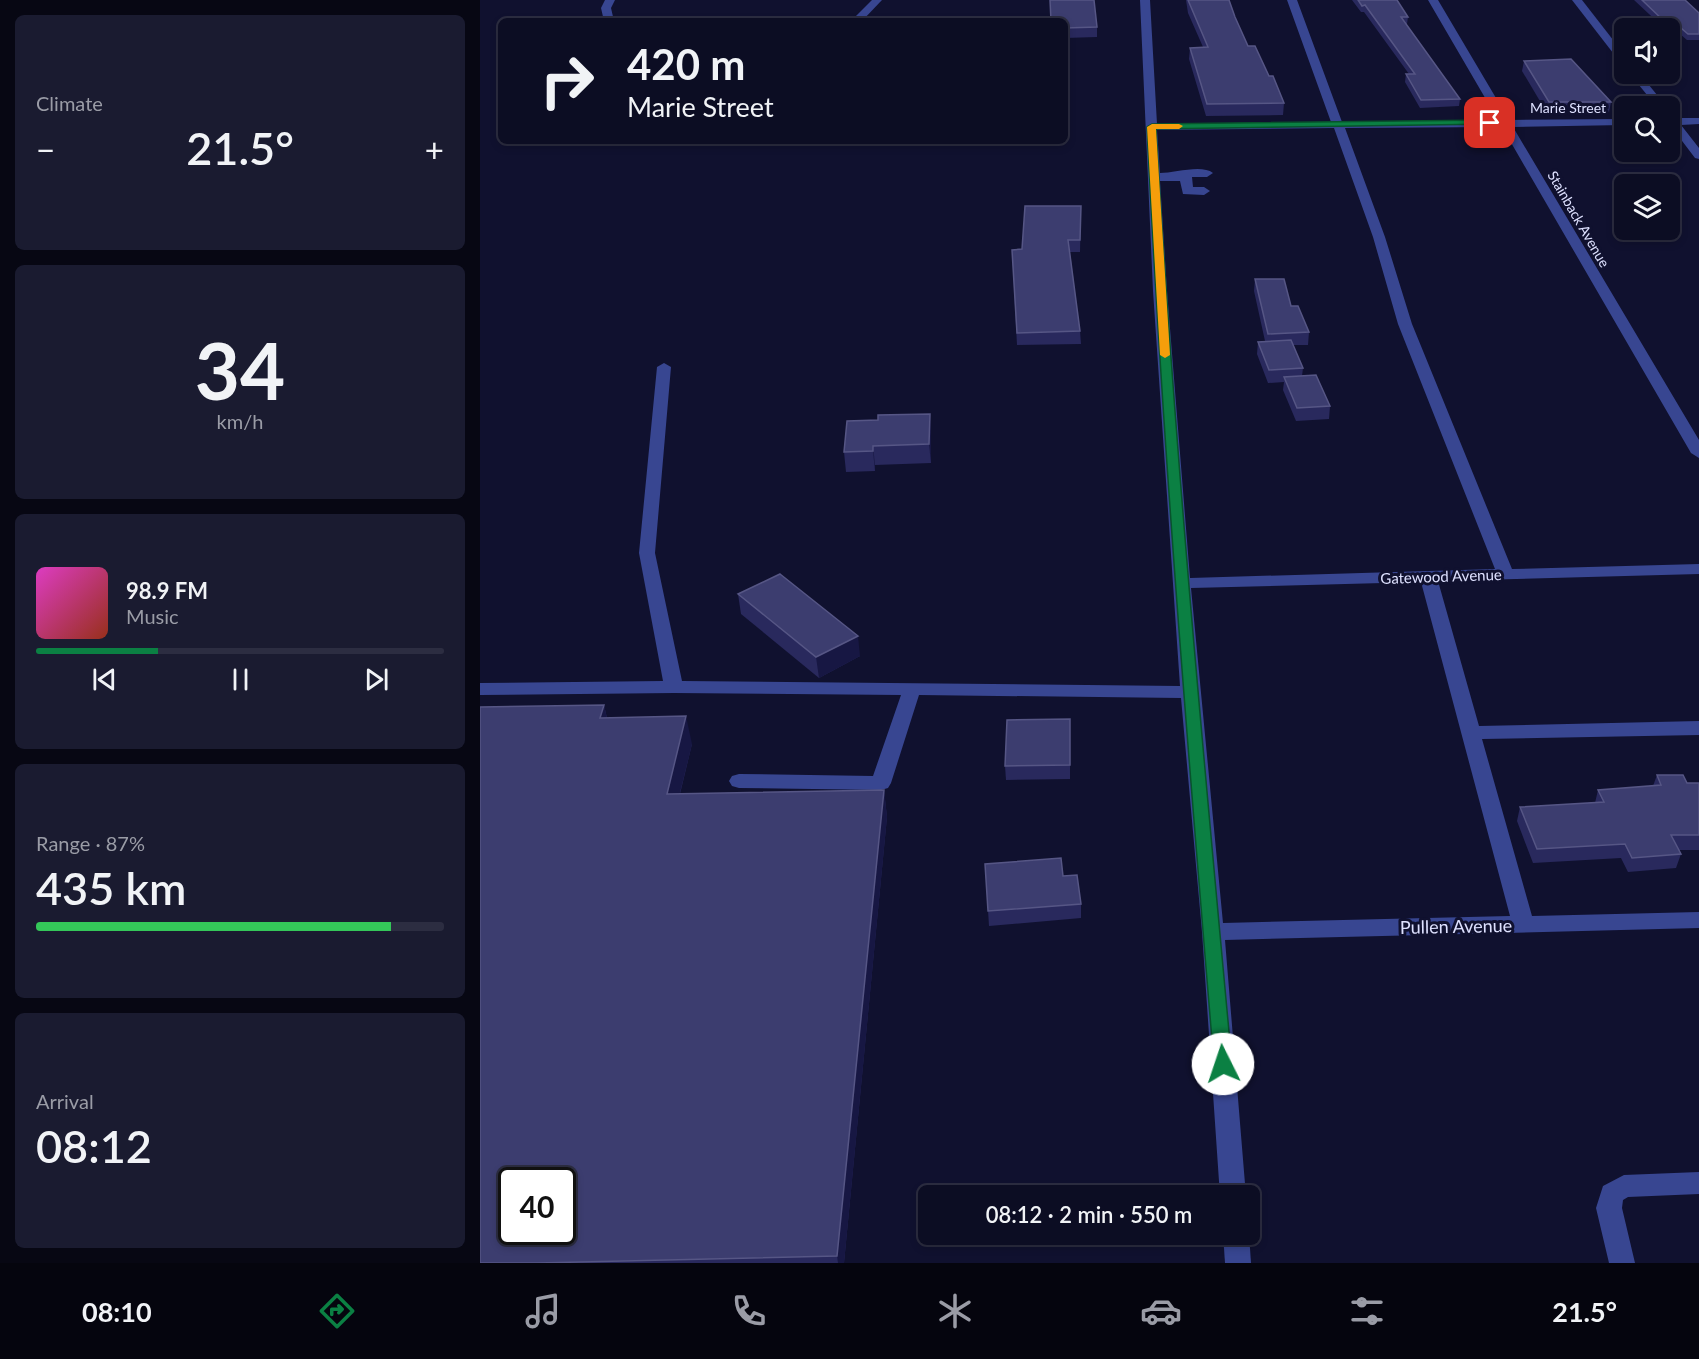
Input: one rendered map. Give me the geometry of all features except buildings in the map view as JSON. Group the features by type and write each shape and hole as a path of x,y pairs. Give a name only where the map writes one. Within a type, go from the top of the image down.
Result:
{"street":[{"path":"608,18 606,8 610,0"},
{"path":"859,18 877,0"},
{"path":"1145,0 1160,291 1184,583 1190,692 1213,932 1232,1185"},
{"path":"1292,0 1379,237 1405,324 1506,575"},
{"name":"Stainback Avenue","path":"1433,0 1699,453"},
{"path":"1577,0 1614,47"},
{"path":"1643,84 1653,96"},
{"path":"1680,120 1699,121"},
{"name":"Marie Street","path":"1152,127 1614,122"},
{"path":"1680,132 1699,156"},
{"path":"1185,173 1206,182 1187,191 1186,179 1185,173"},
{"path":"1155,177 1186,179"},
{"path":"664,367 646,553 674,687"},
{"name":"Gatewood Avenue","path":"1184,583 1699,569"},
{"path":"1428,577 1523,924"},
{"path":"480,689 674,687 1190,692"},
{"path":"739,781 881,783 912,689"},
{"path":"1472,733 1699,728"},
{"name":"Pullen Avenue","path":"1213,932 1699,920"},
{"path":"1622,1263 1609,1208 1612,1194 1624,1186 1699,1183"},
{"path":"1237,1245 1238,1263"}],"slow traffic":[{"path":"1165,355 1152,127 1179,126"}],"route":[{"path":"1223,1064 1190,692 1184,583 1160,291 1152,127 1490,123"}]}
